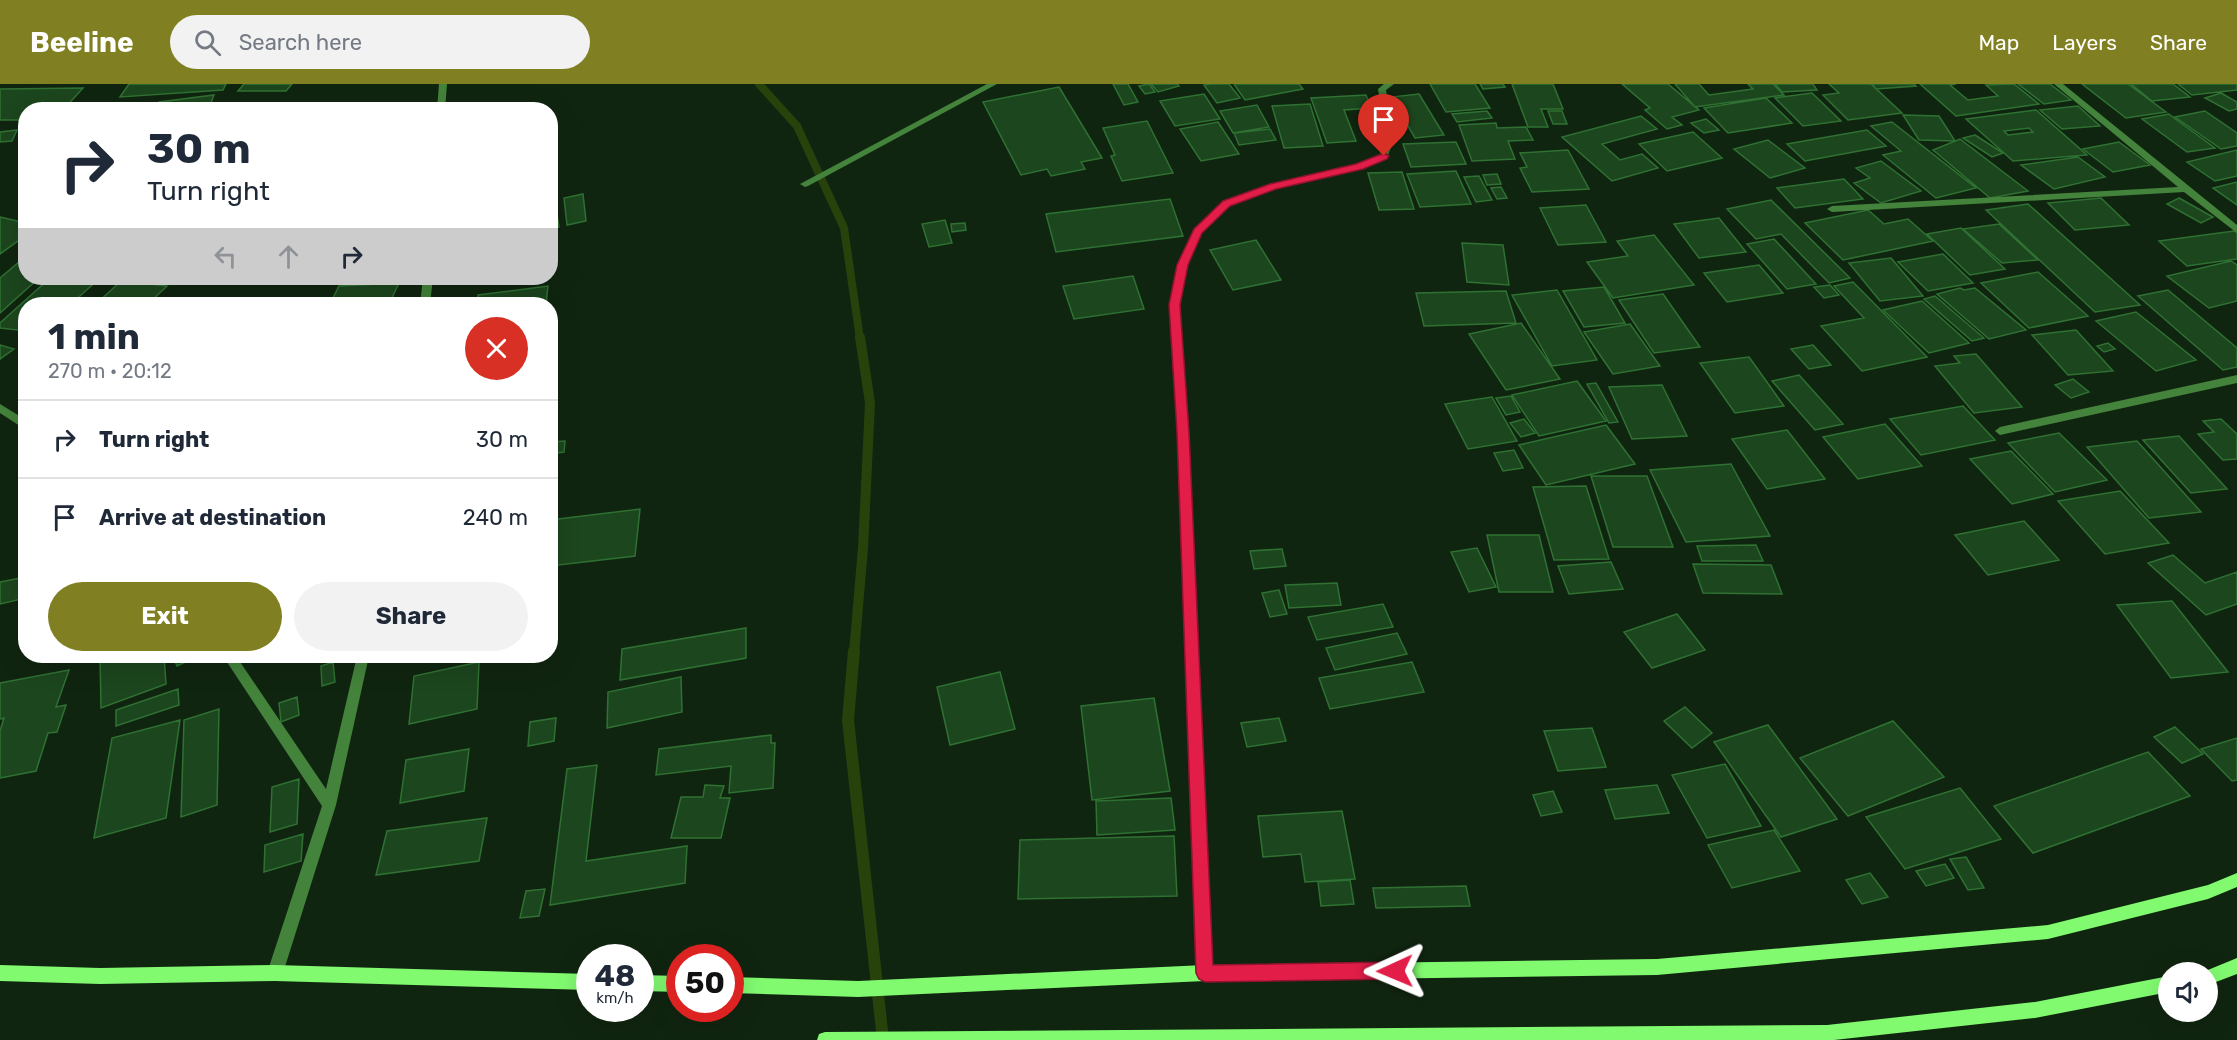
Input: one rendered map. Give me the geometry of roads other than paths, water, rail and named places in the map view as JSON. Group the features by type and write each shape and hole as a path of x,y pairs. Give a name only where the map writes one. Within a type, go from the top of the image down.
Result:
{"main road":[{"path":"744,986 858,989 1205,973 1657,967 2048,932 2208,892 2237,880"},
{"path":"2218,973 2237,966"},
{"path":"0,973 100,976 275,973 576,982"},
{"path":"825,1040 1827,1033 2035,1010 2158,986"}],"street":[{"path":"442,102 443,84"},
{"path":"805,184 993,84"},
{"path":"1205,973 1183,432 1175,305 1182,265 1198,232 1227,204 1273,186 1359,167 1384,156 1390,140 1382,88 1390,84"},
{"path":"2058,84 2237,230"},
{"path":"1832,209 2184,189"},
{"path":"2000,431 2237,379"},
{"path":"0,408 18,420"},
{"path":"234,663 329,805"},
{"path":"275,973 329,805 361,663"}],"waterway":[{"path":"759,84 797,126 844,228 860,339"},
{"path":"854,653 863,548 870,403 860,337"},
{"path":"854,651 848,720 883,1040"}]}
